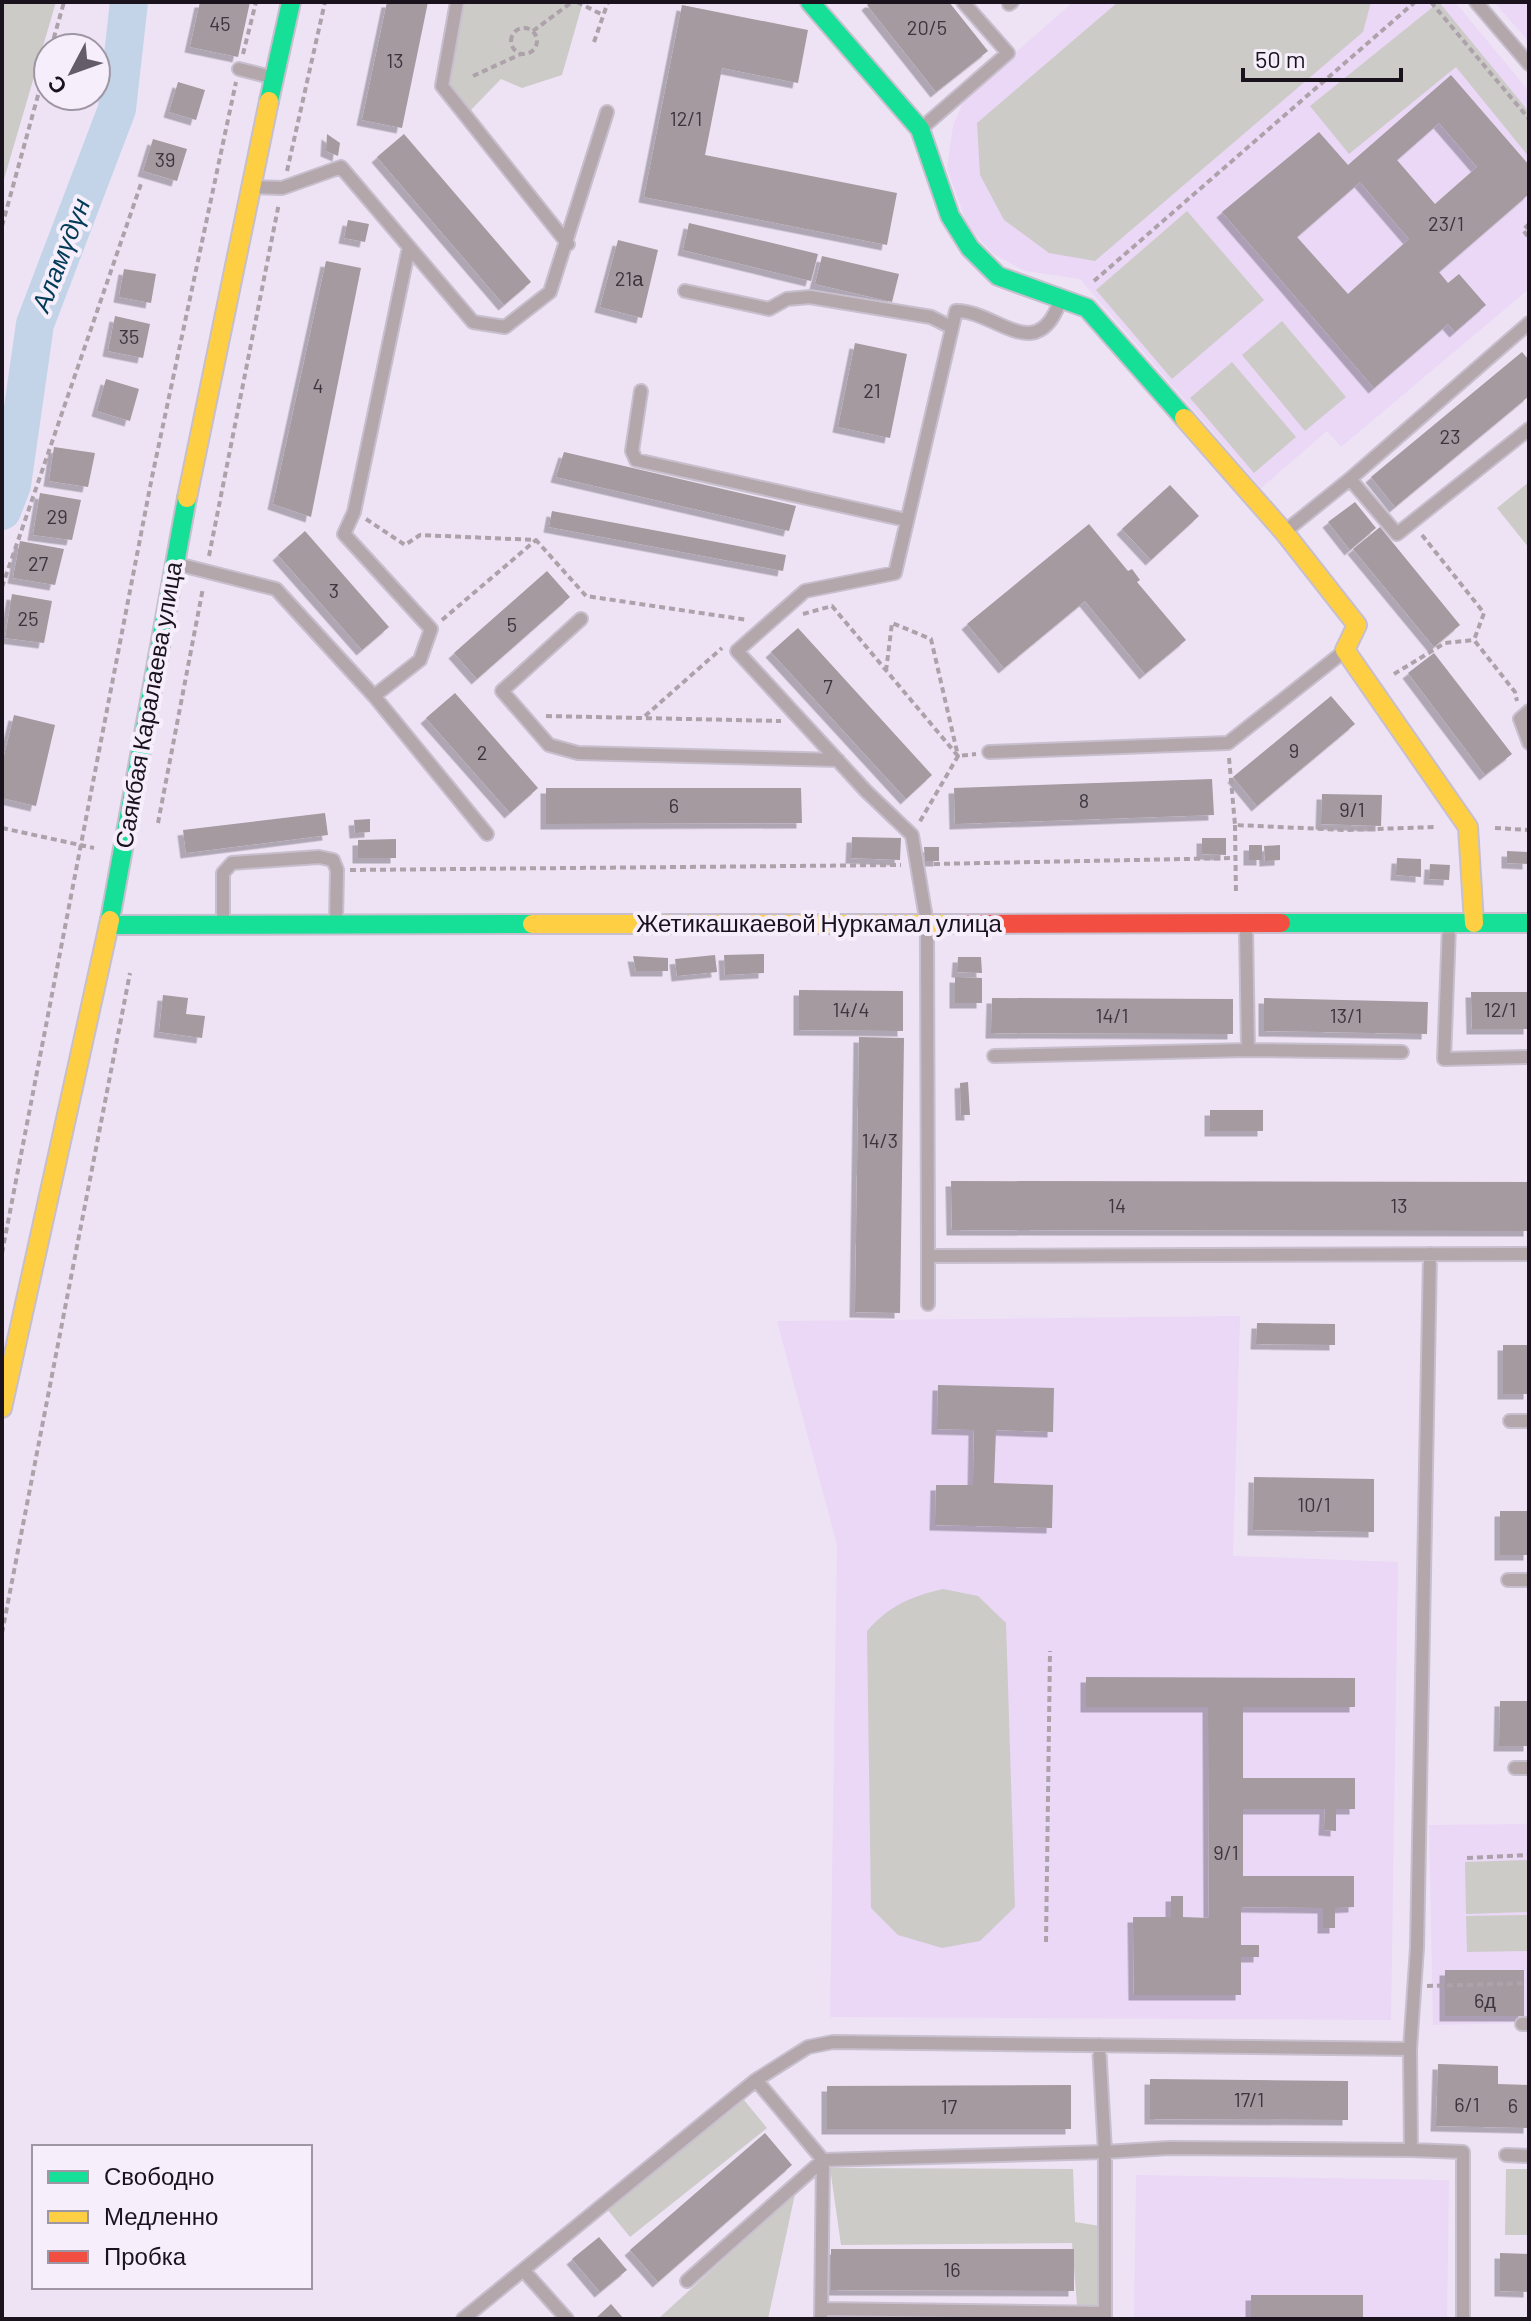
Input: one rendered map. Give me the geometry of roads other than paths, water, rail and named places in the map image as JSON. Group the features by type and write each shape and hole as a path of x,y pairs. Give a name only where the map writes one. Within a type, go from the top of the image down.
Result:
{"street":[{"name":"Саякбая Каралаева улица","path":"2,1408 109,925 174,563 291,2"},
{"path":"810,2 920,129 950,216 970,248 998,276 1080,305 1284,532 1357,625 1345,650 1468,827 1474,923"},
{"name":"Жетикашкаевой Нуркамал улица","path":"109,925 1529,923"}],"lane":[{"path":"457,2 442,86 568,244"},
{"path":"920,129 1008,53 963,2"},
{"path":"1476,2 1529,64"},
{"path":"239,69 274,78"},
{"path":"250,187 282,188 341,167 473,322 505,327 550,292 568,244 607,112"},
{"path":"374,696 420,660 431,629 344,534 354,512 409,247"},
{"path":"685,291 769,309 787,299 810,297 931,317 951,327"},
{"path":"928,1304 927,924 912,835 737,651 805,591 895,573 957,310 1011,331 1032,334 1049,325 1060,298"},
{"path":"1284,532 1350,479 1529,323"},
{"path":"641,391 632,451 636,460 906,520"},
{"path":"1350,479 1397,534 1529,429"},
{"path":"174,563 276,589 374,696 487,834"},
{"path":"581,619 502,691 549,745 578,753 838,760"},
{"path":"989,752 1228,743 1345,650"},
{"path":"1524,715 1529,743"},
{"path":"223,925 223,873 232,863 319,857 333,860 337,870 336,925"},
{"path":"1450,923 1444,1059 1529,1057"},
{"path":"1241,924 1248,1050"},
{"path":"994,1056 1248,1050 1402,1052"},
{"path":"1411,2150 1410,2049 1417,1948 1430,1254"},
{"path":"928,1256 1529,1254"},
{"path":"1510,1421 1529,1421"},
{"path":"1508,1580 1529,1580"},
{"path":"1515,1768 1529,1768"},
{"path":"463,2319 756,2080 808,2047 833,2042 1410,2049"},
{"path":"756,2080 823,2160 822,2314 1105,2316 1105,2152 1099,2045"},
{"path":"687,2281 823,2160 1169,2148 1463,2152 1463,2319"},
{"path":"1506,2155 1529,2156"},
{"path":"524,2271 567,2319"}],"waterway":[{"name":"Аламүдүн","path":"2,511 12,485 35,324 117,109 129,2"}]}
